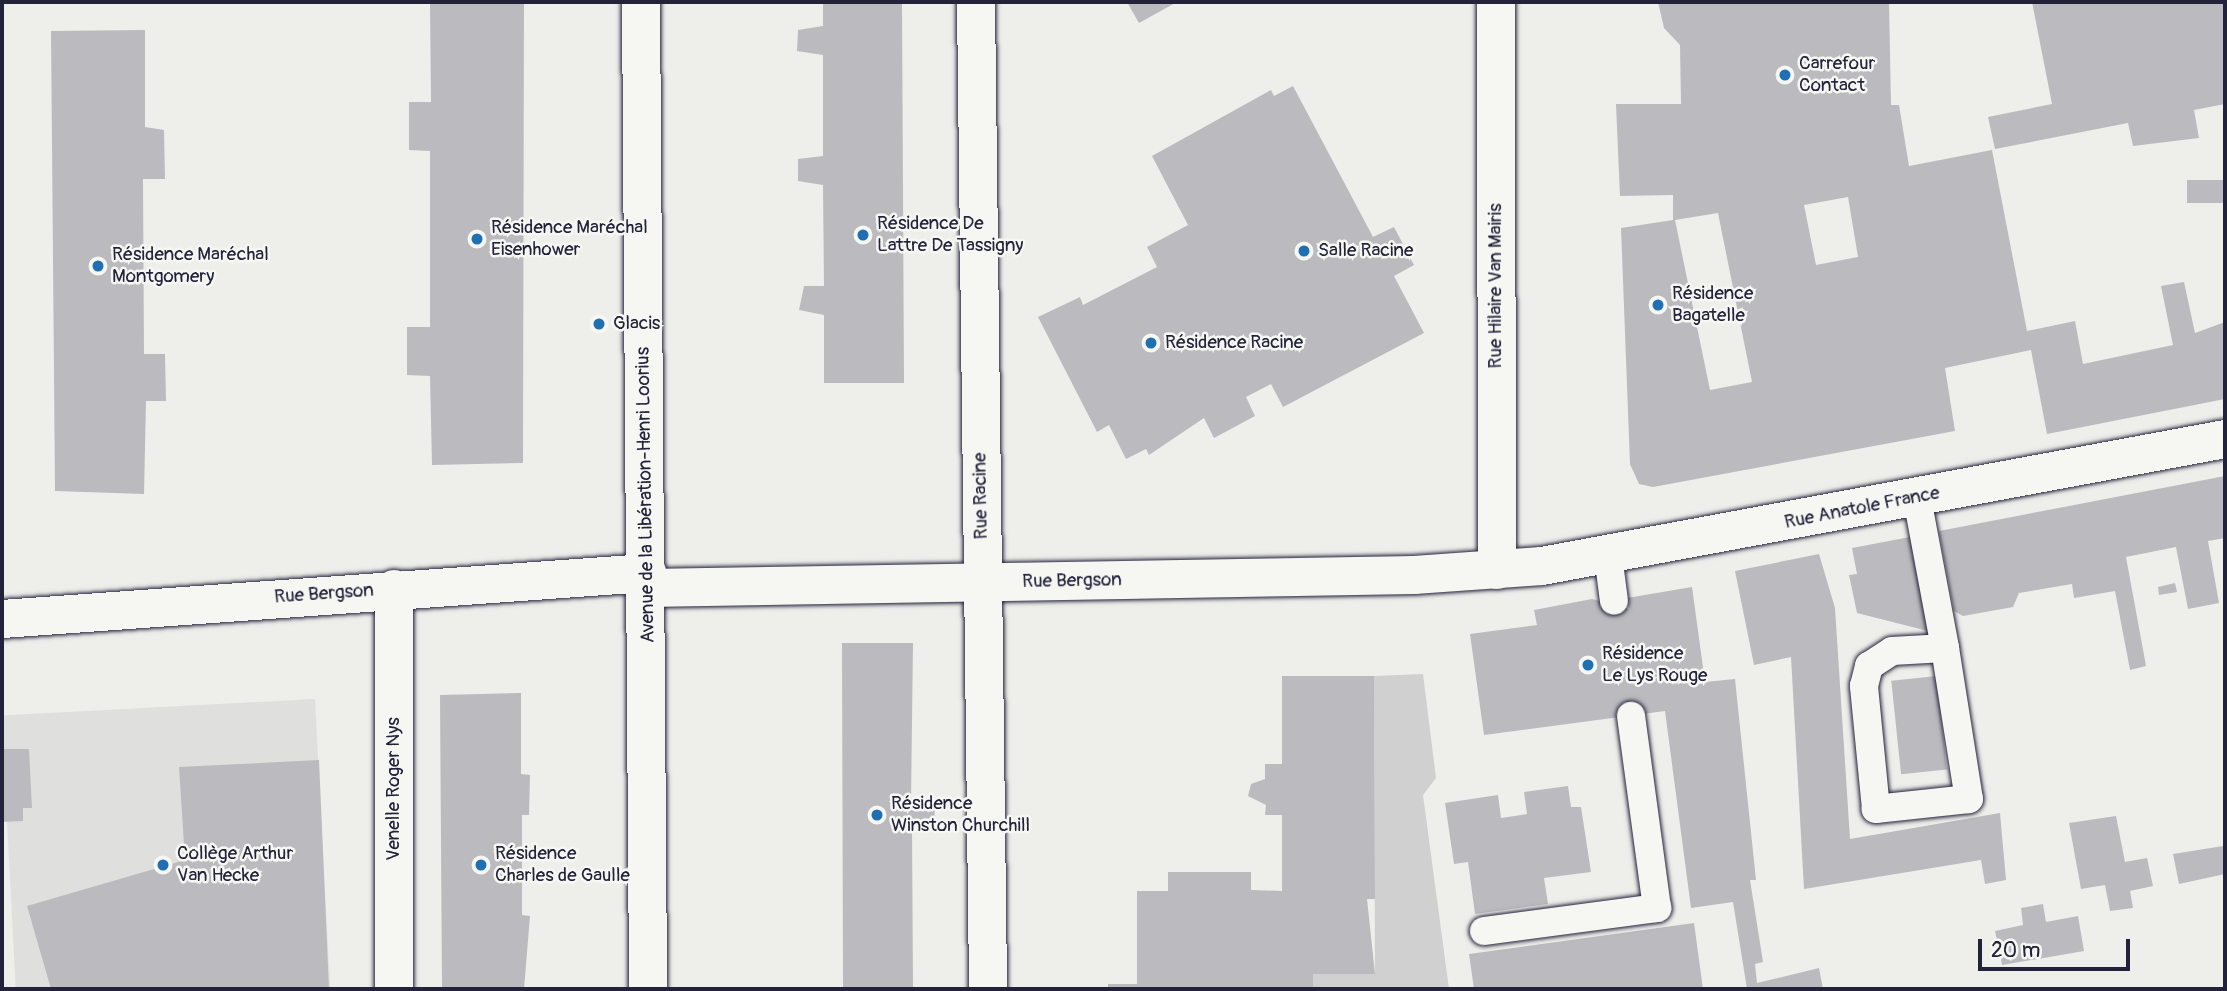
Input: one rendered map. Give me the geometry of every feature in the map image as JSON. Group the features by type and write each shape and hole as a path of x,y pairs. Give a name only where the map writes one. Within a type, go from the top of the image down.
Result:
{"street":[{"name":"Avenue de la Libération-Henri Loorius","path":"641,2 649,989"},
{"name":"Rue Racine","path":"976,2 988,989"},
{"name":"Rue Hilaire Van Mairis","path":"1496,2 1497,570"},
{"name":"Rue Anatole France","path":"1497,570 1608,555 2225,439"},
{"name":"Rue Bergson","path":"2,619 394,589 647,581 982,582 1497,570"},
{"name":"Venelle Roger Nys","path":"394,589 394,989"}],"lane":[{"path":"1917,498 1945,648 1969,799 1876,809 1864,686 1868,666 1892,651 1945,648"},
{"path":"1608,555 1614,601"},
{"path":"1484,931 1657,908 1631,716"}],"shaded area":[{"path":"1423,674 1436,778 1423,795 1449,989 1313,989 1313,974 1375,974 1374,676"},
{"name":"Collège Arthur Van Hecke","path":"315,699 330,989 16,989 2,715"}],"building":[{"name":"Résidence De Lattre De Tassigny","path":"823,2 902,2 904,383 824,383 824,315 799,310 804,286 824,286 823,185 798,181 798,159 823,156 823,55 797,51 798,30 823,26"},
{"path":"1127,2 1177,2 1139,23"},
{"path":"1658,2 1889,2 1891,105 1899,105 1909,166 1992,150 2027,331 2075,321 2083,364 2173,345 2161,286 2184,282 2195,333 2225,322 2225,399 2047,434 2031,350 1945,368 1955,431 1653,487 1639,484 1630,464 1621,228 1673,220 1673,195 1620,196 1616,104 1681,104 1680,45 1664,28","holes":["1848,197 1858,257 1816,265 1804,205","1718,213 1752,382 1710,390 1675,220"]},
{"path":"2032,2 2225,2 2225,104 2194,110 2199,138 2133,146 2128,123 1995,149 1988,117 2052,104"},
{"name":"Résidence Maréchal Eisenhower","path":"430,3 524,4 523,463 432,465 430,376 407,375 407,327 430,327 430,151 409,150 409,102 431,102"},
{"name":"Résidence Maréchal Montgomery","path":"145,30 145,127 164,130 165,179 143,179 144,354 165,354 166,401 146,401 144,494 55,491 51,31"},
{"name":"Salle Racine","path":"1293,86 1373,237 1394,227 1414,265 1394,276 1424,333 1283,407 1271,384 1246,397 1255,416 1214,438 1204,418 1149,455 1146,449 1126,459 1109,425 1097,432 1038,317 1080,297 1083,305 1157,267 1147,247 1188,225 1152,156 1271,90 1274,96"},
{"path":"2187,180 2225,180 2225,203 2187,203"},
{"path":"2225,476 2225,538 2208,541 2219,603 2188,609 2176,547 2126,557 2146,666 2130,670 2115,591 2074,598 2072,584 2019,593 2013,607 1963,616 1954,611 1939,531"},
{"path":"1910,537 1928,631 1857,613 1849,575 1857,574 1852,548"},
{"path":"1819,554 1835,608 1850,839 2000,813 2006,880 1985,884 1981,860 1804,889 1791,657 1754,665 1735,571"},
{"path":"2175,583 2177,592 2159,595 2158,587"},
{"path":"1692,587 1705,682 1735,679 1756,880 1750,880 1763,962 1755,964 1757,983 1819,968 1823,989 1747,989 1733,902 1691,908 1665,711 1484,735 1470,634 1537,625 1534,610 1592,599 1629,609 1627,598"},
{"name":"Résidence Winston Churchill","path":"842,643 913,643 911,802 935,801 934,828 912,829 913,989 843,989"},
{"path":"1282,676 1374,676 1375,899 1367,899 1375,974 1313,974 1313,989 1108,989 1108,984 1137,984 1137,891 1168,891 1168,872 1251,872 1251,890 1282,891 1282,815 1265,815 1266,805 1248,796 1251,784 1265,779 1265,764 1282,764"},
{"path":"1937,676 1947,769 1901,774 1891,681"},
{"name":"Résidence Charles de Gaulle","path":"521,693 521,774 530,775 529,815 522,815 522,915 530,916 524,989 442,989 440,695"},
{"path":"2,749 29,749 32,808 23,808 23,821 2,822"},
{"path":"319,760 329,989 51,989 27,906 185,860 179,767"},
{"path":"1568,786 1571,807 1581,807 1591,872 1544,878 1548,904 1475,914 1468,862 1454,864 1445,803 1498,795 1501,818 1527,814 1524,792"},
{"path":"2116,816 2125,862 2147,858 2153,886 2130,891 2133,908 2110,911 2105,885 2081,889 2069,823"},
{"path":"2223,846 2225,874 2179,884 2173,854"},
{"path":"2043,904 2046,922 2078,916 2084,951 2002,965 1995,931 2023,925 2021,908"},
{"path":"1694,923 1703,989 1474,989 1469,954"}],"place":[{"name":"Carrefour Contact","path":"1785,75"},
{"name":"Résidence De Lattre De Tassigny","path":"863,235"},
{"name":"Résidence Maréchal Eisenhower","path":"477,239"},
{"name":"Salle Racine","path":"1304,251"},
{"name":"Résidence Maréchal Montgomery","path":"98,266"},
{"name":"Résidence Bagatelle","path":"1658,305"},
{"name":"Glacis","path":"599,324"},
{"name":"Résidence Racine","path":"1151,343"},
{"name":"Résidence Le Lys Rouge","path":"1588,665"},
{"name":"Résidence Winston Churchill","path":"877,815"},
{"name":"Collège Arthur Van Hecke","path":"163,865"},
{"name":"Résidence Charles de Gaulle","path":"481,865"}]}
